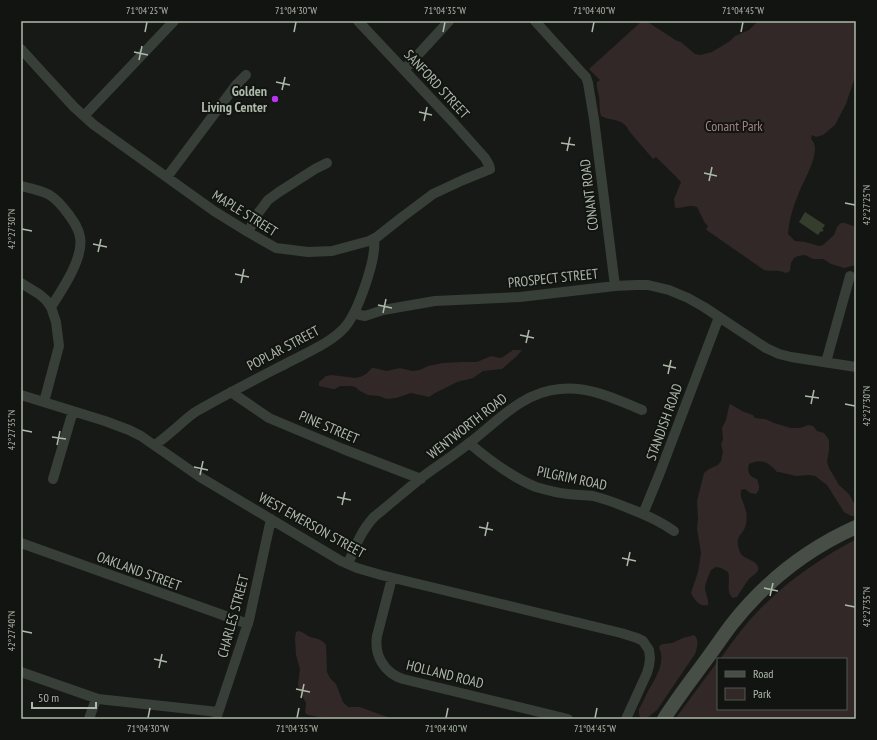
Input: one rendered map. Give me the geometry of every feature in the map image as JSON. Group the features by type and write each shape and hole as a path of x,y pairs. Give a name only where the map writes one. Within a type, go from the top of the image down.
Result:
{"main road":[{"path":"664,719 732,624 773,580 804,555 838,535 856,527"}],"street":[{"path":"84,116 174,21"},
{"name":"SANFORD STREET","path":"358,21 452,121 485,158 490,169"},
{"path":"404,70 449,21"},
{"name":"CONANT ROAD","path":"535,21 586,77 594,119 614,286"},
{"name":"MAPLE STREET","path":"21,49 84,116 107,134 214,211 276,248 308,252 334,251 374,239 433,194 490,169"},
{"path":"167,177 236,84 246,75"},
{"path":"248,232 259,212 268,200 315,169 327,163"},
{"path":"21,186 43,192 54,197 75,223 80,237 78,256 74,266 67,281 51,307"},
{"name":"POPLAR STREET","path":"155,445 195,412 309,351 331,338 345,327 354,313 371,266 374,251 374,239"},
{"path":"826,362 850,276"},
{"path":"21,283 46,300 51,307 56,322 59,346 44,402"},
{"name":"PROSPECT STREET","path":"354,313 365,316 383,310 435,301 534,296 614,286 654,286 670,290 695,302 766,348 779,354 856,367"},
{"name":"STANDISH ROAD","path":"643,514 719,317"},
{"name":"WENTWORTH ROAD","path":"348,564 357,540 369,522 493,423 519,403 534,395 552,390 568,388 586,390 604,394 642,410"},
{"name":"PINE STREET","path":"232,392 269,418 343,449 421,479"},
{"name":"WEST EMERSON STREET","path":"21,395 99,419 141,436 200,478 348,564 392,578 613,631 640,640 646,644 649,650 649,666 626,719"},
{"path":"54,479 73,411"},
{"name":"PILGRIM ROAD","path":"469,443 500,467 520,480 561,493 597,497 613,502 643,514 674,531"},
{"name":"CHARLES STREET","path":"217,716 248,624 271,519"},
{"name":"OAKLAND STREET","path":"21,543 248,624"},
{"name":"HOLLAND ROAD","path":"392,578 376,644 380,661 388,671 403,679 568,719"},
{"path":"21,672 96,699 217,716"},
{"path":"89,719 96,699"}],"green space":[{"name":"Conant Park","path":"642,21 646,21 677,41 681,42 695,54 700,55 712,52 730,41 735,36 749,30 758,21 856,22 856,74 846,104 835,125 823,135 816,137 812,135 811,139 815,150 814,158 794,204 788,234 795,241 819,246 823,245 834,235 837,227 841,223 856,227 856,265 844,268 831,264 823,259 813,259 805,255 794,258 791,263 790,271 786,273 764,270 708,231 706,229 708,226 697,207 675,207 674,199 681,182 656,157 653,159 624,124 601,116 597,85 597,82 600,80 589,69"},
{"path":"513,350 522,350 502,369 483,371 473,378 457,382 429,397 411,393 396,398 387,399 379,396 368,395 351,386 340,386 333,389 319,386 319,382 326,376 332,375 355,378 366,374 372,368 387,371 400,368 412,371 420,370 428,366 443,363 477,362 491,356 500,358"},
{"path":"730,404 753,415 755,418 765,419 791,428 800,428 808,425 813,426 817,431 824,433 829,440 827,462 829,468 839,485 849,494 856,505 856,516 851,516 844,512 827,485 815,476 796,476 777,472 768,463 761,461 749,464 749,474 757,479 759,489 756,494 750,493 745,489 741,490 741,498 747,520 745,528 738,538 738,546 744,557 757,564 758,571 749,579 737,597 733,598 729,592 728,572 716,567 711,570 705,587 708,605 703,605 696,601 691,593 698,572 701,553 697,528 697,501 704,473 718,465 721,461 723,451 721,445 723,439 722,428 726,420"},
{"path":"856,539 856,719 675,719 717,662 717,710 847,710 847,658 721,658 746,624 774,595 832,553"},
{"path":"299,631 320,640 326,645 327,672 336,684 343,702 348,707 360,707 389,719 331,719 308,715 305,713 306,703 299,690 298,684 300,669 296,655 295,638 296,632"},
{"path":"694,635 697,639 695,654 657,710 647,718 640,718 639,709 660,666 660,645 672,643"}],"shaded area":[{"path":"805,212 825,225 822,229 824,230 818,235 799,222"}],"place":[{"name":"Golden Living Center","path":"275,99"}]}
